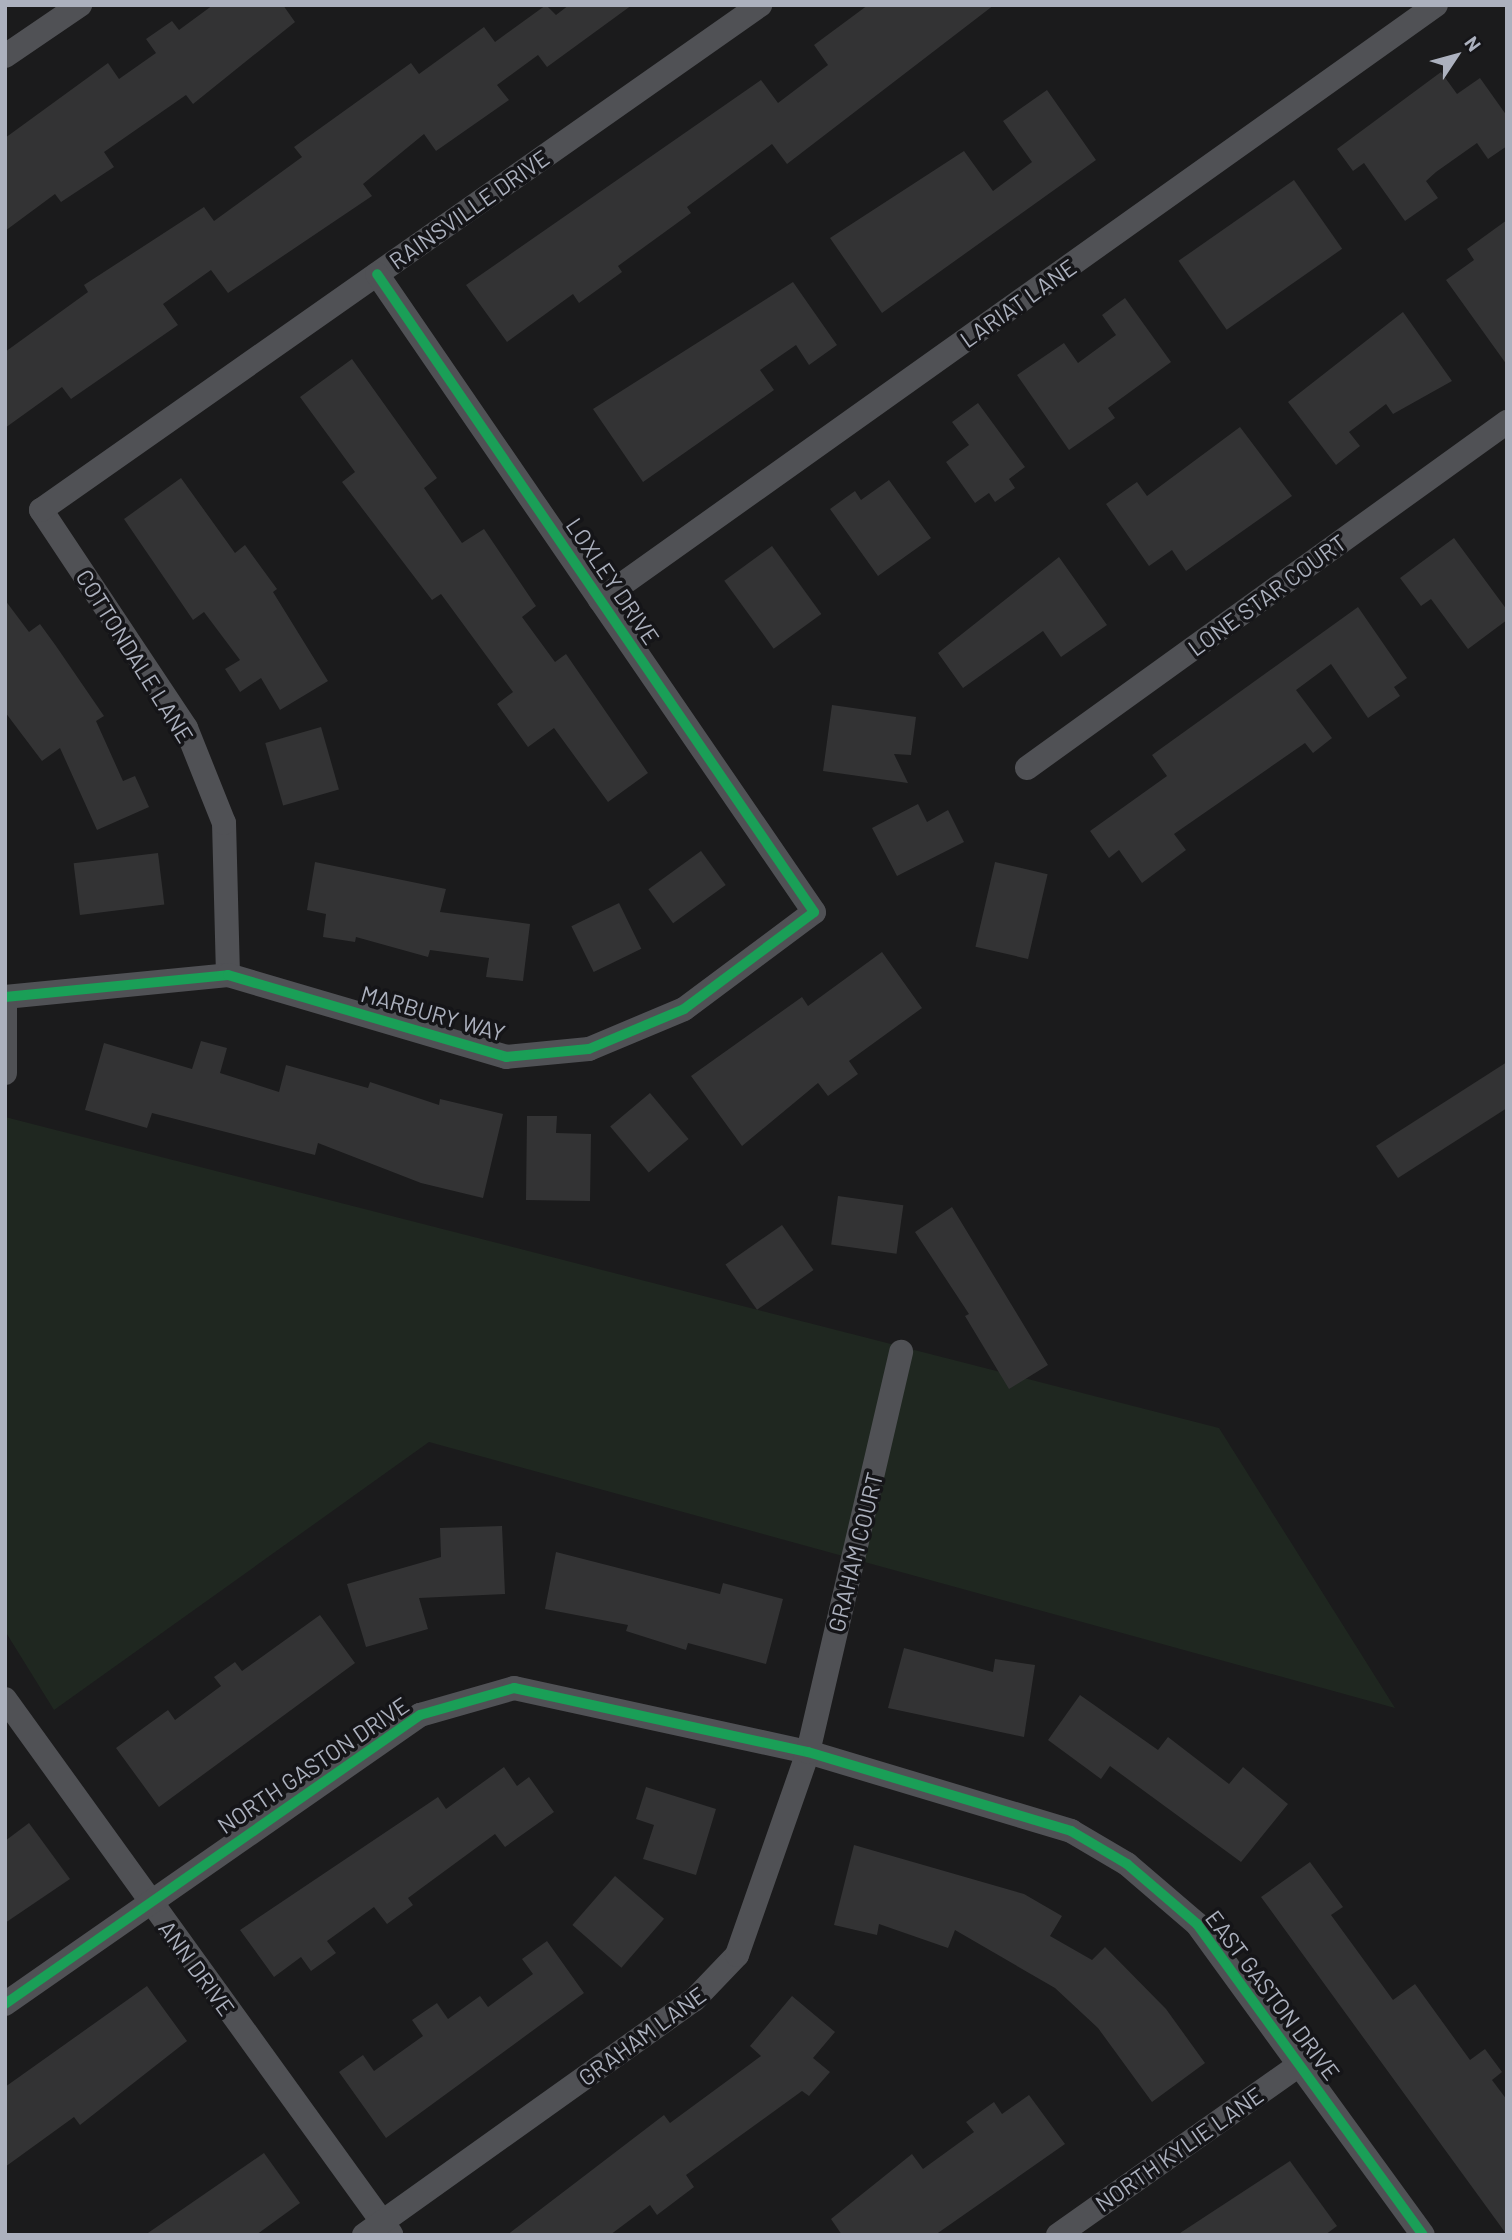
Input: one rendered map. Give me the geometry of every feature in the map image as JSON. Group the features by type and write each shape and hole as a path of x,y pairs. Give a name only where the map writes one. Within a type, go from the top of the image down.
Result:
{"street":[{"path":"5,56 80,5"},
{"name":"RAINSVILLE DRIVE","path":"41,510 760,5"},
{"name":"LARIAT LANE","path":"600,600 1436,5"},
{"name":"LOXLEY DRIVE","path":"377,274 814,912"},
{"name":"LONE STAR COURT","path":"1027,768 1507,422"},
{"name":"COTTONDALE LANE","path":"41,510 186,728 224,823 228,975"},
{"name":"MARBURY WAY","path":"5,997 228,975 506,1057 589,1049 684,1009 814,912"},
{"path":"5,1003 5,1073"},
{"name":"GRAHAM COURT","path":"808,1752 901,1352"},
{"name":"NORTH GASTON DRIVE","path":"5,2004 420,1715 514,1688 808,1752"},
{"name":"ANN DRIVE","path":"5,1699 379,2230"},
{"name":"EAST GASTON DRIVE","path":"808,1752 1071,1831 1127,1864 1197,1924 1423,2235"},
{"name":"GRAHAM LANE","path":"379,2230 717,1981 751,1925 808,1752"},
{"name":"NORTH KYLIE LANE","path":"1058,2235 1300,2064"}],"shaded area":[{"path":"5,1117 1219,1428 1395,1708 429,1442 54,1710 5,1631"}],"building":[{"path":"213,5 283,5 295,22 193,104 186,95 104,152 114,167 61,202 55,194 5,231 5,138 108,63 119,79 156,53 146,39 172,21 179,30"},
{"path":"546,5 556,15 569,5 632,5 547,67 538,55 497,85 509,100 436,151 424,134 363,184 372,196 228,293 211,270 163,304 178,325 71,399 62,387 5,428 5,352 88,292 84,285 204,207 214,221 302,157 294,147 411,63 419,74 484,27 495,42"},
{"path":"868,5 994,5 787,164 772,144 687,207 691,213 618,266 622,272 579,303 573,294 507,342 466,285 761,80 778,103 828,65 814,45"},
{"path":"1441,72 1457,94 1480,78 1507,116 1507,146 1488,159 1477,143 1436,172 1426,181 1438,198 1405,221 1364,163 1353,171 1337,149"},
{"path":"1047,90 1096,160 882,313 830,238 964,151 993,191 1032,162 1003,121"},
{"path":"1294,180 1342,249 1227,330 1178,261"},
{"path":"1507,220 1507,365 1446,280 1474,260 1467,249"},
{"path":"793,282 837,345 809,365 796,345 760,370 774,390 643,482 593,409"},
{"path":"1125,298 1171,362 1108,408 1115,418 1069,450 1017,375 1064,343 1078,363 1116,335 1102,315"},
{"path":"1403,312 1452,381 1393,414 1386,404 1349,432 1360,446 1336,465 1288,402"},
{"path":"352,359 437,478 424,488 462,543 484,529 536,606 522,617 555,662 566,654 648,773 608,802 554,728 528,747 497,704 513,692 441,594 432,600 342,482 355,472 300,397"},
{"path":"978,403 1025,467 1009,479 1015,488 995,502 989,493 975,503 946,462 969,445 952,422"},
{"path":"1240,427 1292,496 1186,571 1172,550 1149,566 1106,504 1137,482 1147,496"},
{"path":"181,478 235,553 245,545 277,589 273,592 328,681 280,710 261,678 240,692 225,669 240,660 204,612 193,620 124,519"},
{"path":"889,480 931,538 878,576 830,509 855,491 861,500"},
{"path":"1454,538 1507,610 1507,620 1468,649 1431,599 1421,606 1400,578"},
{"path":"772,546 821,614 774,649 724,581"},
{"path":"1059,557 1107,625 1061,657 1043,631 963,688 938,653"},
{"path":"5,600 29,632 40,624 56,646 104,716 96,721 123,781 135,776 149,807 97,830 60,748 42,761 5,712"},
{"path":"1358,607 1407,678 1394,687 1400,696 1368,718 1331,664 1296,690 1332,738 1313,753 1305,743 1174,834 1186,850 1142,883 1119,850 1109,858 1090,831 1167,776 1152,755"},
{"path":"832,705 916,717 911,755 894,754 908,783 823,771"},
{"path":"321,727 339,789 283,805 265,743"},
{"path":"918,804 927,822 948,810 964,842 897,876 872,828"},
{"path":"701,851 726,885 673,923 648,889"},
{"path":"158,853 164,905 80,915 74,863"},
{"path":"315,862 446,889 440,912 530,924 523,981 486,977 489,958 430,950 428,957 356,937 355,942 323,937 326,914 307,910"},
{"path":"995,862 1048,874 1028,959 975,947"},
{"path":"619,903 641,949 594,972 571,926"},
{"path":"882,952 922,1008 849,1061 858,1074 828,1096 818,1083 742,1146 691,1076 802,997 808,1006"},
{"path":"201,1041 227,1048 220,1073 279,1092 286,1065 368,1088 370,1082 439,1105 440,1099 503,1114 483,1198 421,1183 318,1143 315,1155 152,1113 147,1128 85,1110 104,1043 192,1069"},
{"path":"1507,1062 1507,1108 1398,1178 1376,1146"},
{"path":"650,1093 689,1139 649,1172 610,1126"},
{"path":"527,1116 557,1116 556,1133 591,1134 590,1201 526,1200"},
{"path":"838,1196 903,1205 897,1254 831,1245"},
{"path":"952,1207 1048,1365 1009,1389 965,1316 969,1314 915,1232"},
{"path":"782,1225 814,1270 757,1310 725,1265"},
{"path":"502,1526 505,1594 419,1598 428,1629 366,1647 347,1584 441,1557 440,1528"},
{"path":"556,1552 720,1594 723,1583 783,1599 766,1664 688,1643 686,1650 626,1631 628,1625 545,1609"},
{"path":"320,1615 355,1663 159,1807 116,1748 168,1710 175,1720 221,1686 214,1677 235,1662 242,1671"},
{"path":"904,1648 993,1672 995,1659 1035,1665 1024,1737 888,1708"},
{"path":"1080,1695 1158,1750 1168,1737 1229,1784 1243,1767 1288,1804 1241,1862 1110,1766 1101,1779 1048,1740"},
{"path":"504,1767 517,1786 529,1777 554,1812 505,1847 495,1834 408,1898 413,1905 387,1924 374,1907 327,1941 336,1953 311,1971 301,1957 274,1977 240,1930 438,1797 446,1809"},
{"path":"646,1787 716,1809 696,1875 643,1859 654,1825 636,1819"},
{"path":"29,1823 70,1879 5,1923 5,1841"},
{"path":"854,1845 1024,1894 1062,1916 1050,1936 1092,1960 1105,1947 1166,2009 1205,2063 1152,2102 1098,2028 1055,1988 955,1930 948,1948 879,1924 877,1935 834,1925"},
{"path":"1310,1862 1343,1907 1331,1915 1393,2000 1415,1984 1470,2060 1485,2049 1502,2072 1492,2080 1507,2100 1507,2235 1261,1897"},
{"path":"615,1876 664,1919 621,1968 572,1925"},
{"path":"547,1941 584,1993 386,2138 339,2072 363,2055 374,2071 423,2036 412,2020 437,2003 448,2019 480,1996 488,2007 533,1974 522,1959"},
{"path":"147,1986 187,2041 80,2125 74,2117 5,2167 5,2087"},
{"path":"792,1996 835,2032 813,2058 830,2072 809,2096 802,2091 686,2175 694,2187 657,2215 650,2205 610,2235 507,2235 664,2115 670,2123 761,2056 750,2046"},
{"path":"1029,2095 1065,2144 935,2235 842,2235 831,2219 912,2154 923,2169 974,2132 966,2122 994,2102 1002,2114"},
{"path":"264,2153 300,2203 256,2235 145,2235"},
{"path":"1290,2161 1337,2226 1325,2235 1177,2235"}],"cycle path":[{"path":"5,997 228,975 506,1057 589,1049 684,1009 814,912 377,274"},
{"path":"5,2004 420,1715 514,1688 808,1752 1071,1831 1127,1864 1197,1924 1423,2235"}]}
